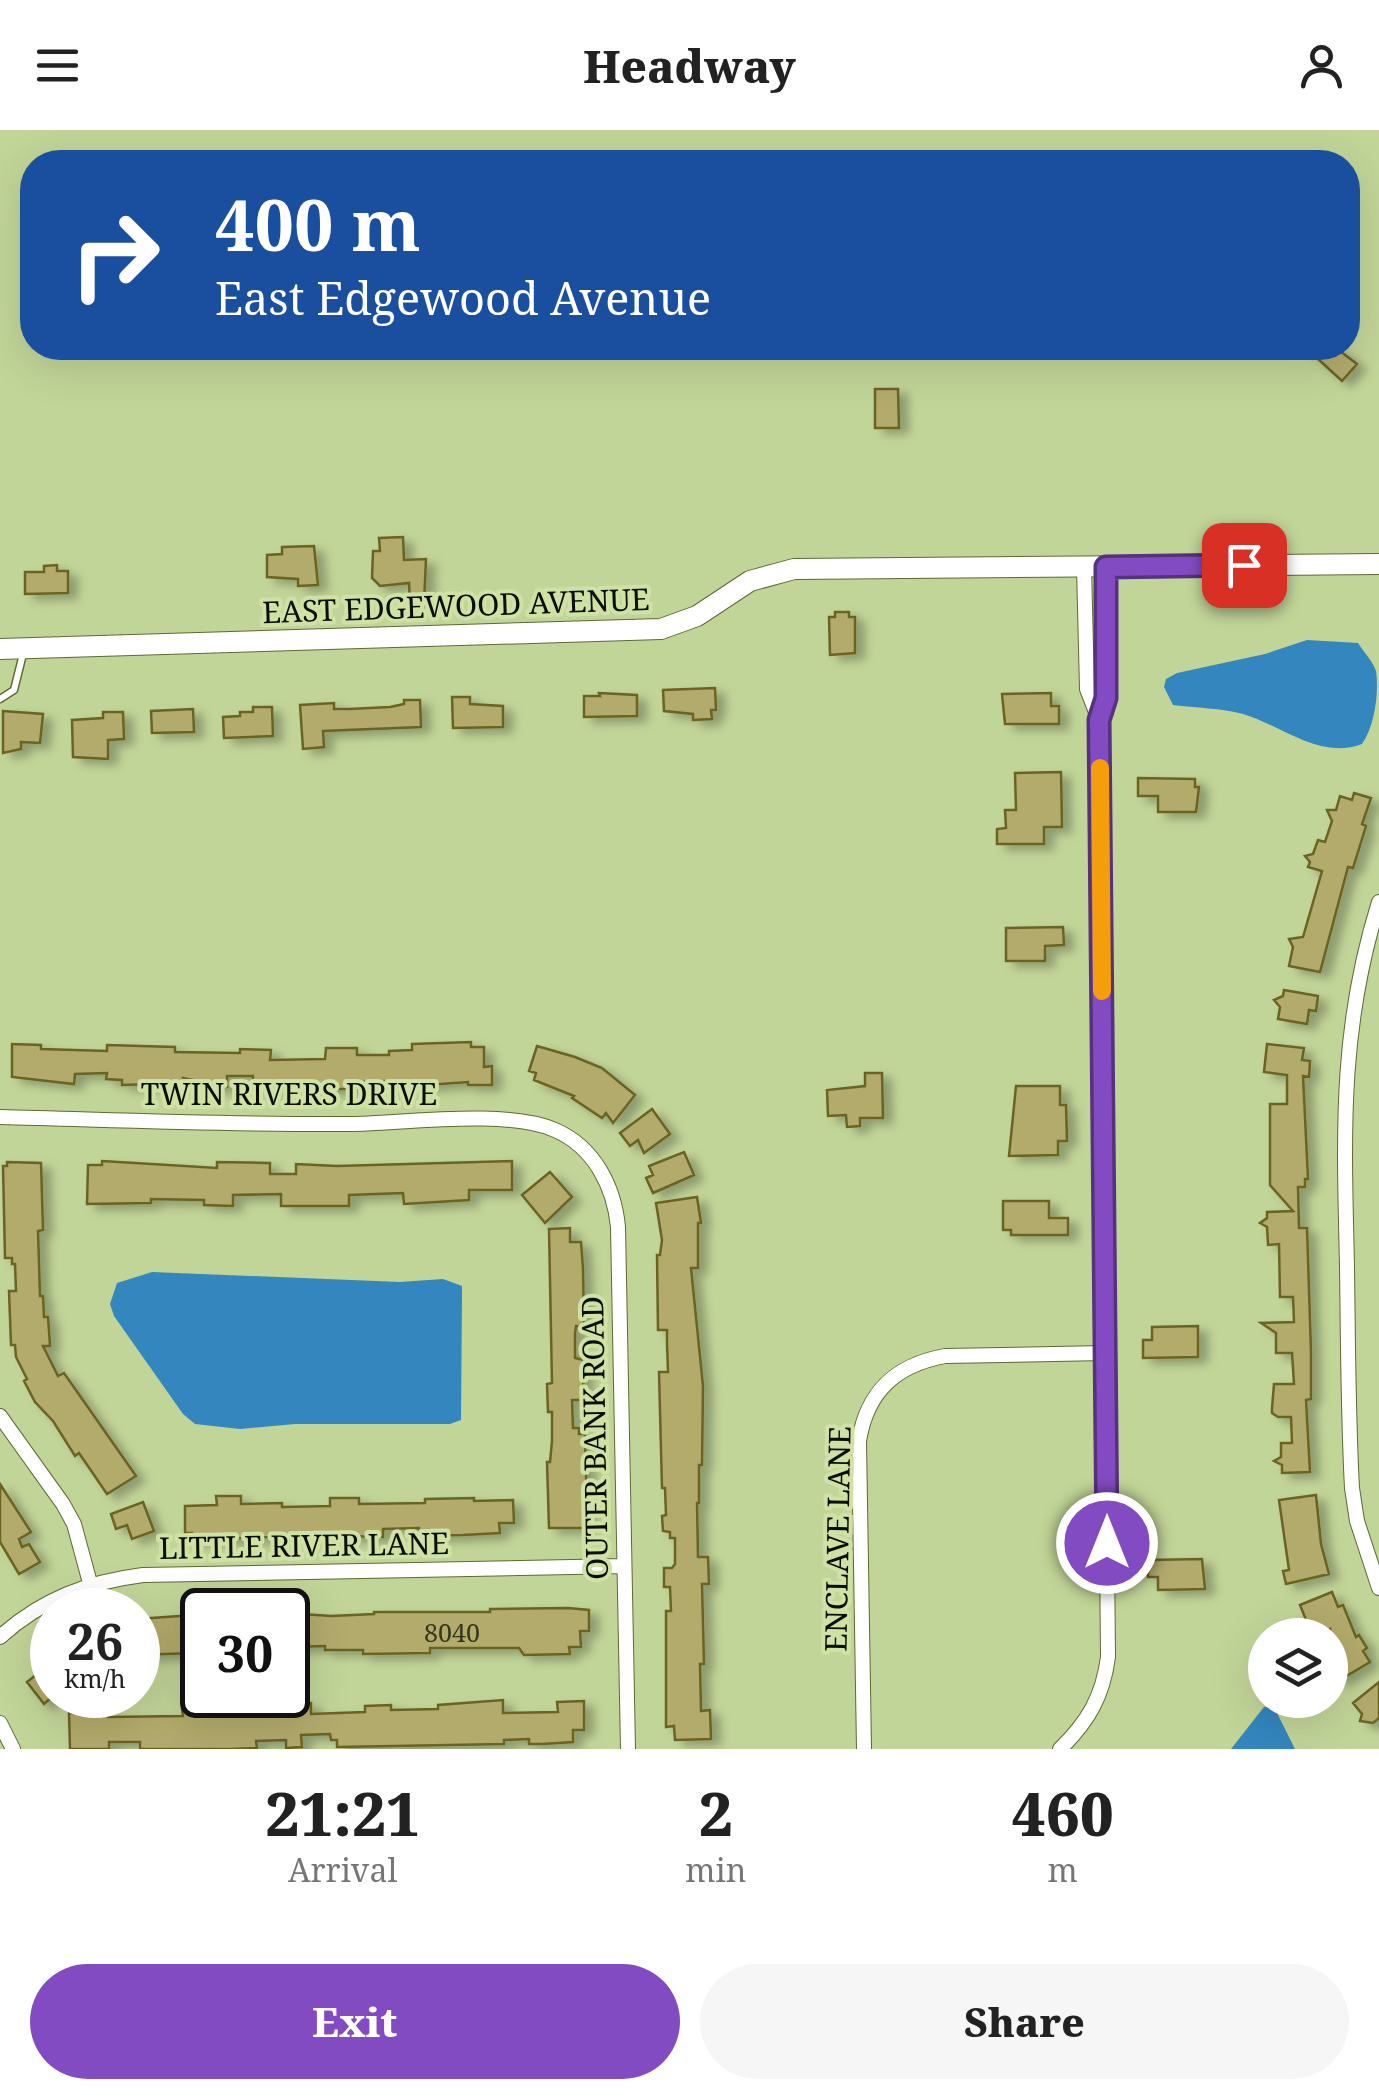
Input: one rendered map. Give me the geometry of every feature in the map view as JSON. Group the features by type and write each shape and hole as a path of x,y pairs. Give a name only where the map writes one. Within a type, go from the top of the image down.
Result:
{"main road":[{"name":"EAST EDGEWOOD AVENUE","path":"0,649 661,629 696,616 750,581 794,569 1379,564"}],"street":[{"path":"1060,1749 1088,1719 1104,1686 1108,1658 1099,720 1106,698 1095,567"},
{"path":"1379,902 1350,1025 1344,1120 1352,1488 1362,1540 1379,1588"},
{"name":"TWIN RIVERS DRIVE","path":"0,1117 348,1124 513,1119 556,1130 573,1141"},
{"name":"OUTER BANK ROAD","path":"573,1141 600,1170 616,1204 628,1749"},
{"name":"ENCLAVE LANE","path":"864,1749 860,1441 867,1410 890,1379 904,1368 926,1360 945,1356 1105,1353"},
{"path":"0,1416 68,1514 90,1584"},
{"name":"LITTLE RIVER LANE","path":"0,1636 43,1604 90,1584 144,1576 624,1566"},
{"path":"0,1723 12,1749"}],"lane":[{"path":"0,699 14,690 24,648"}],"water":[{"path":"1307,640 1358,643 1375,668 1375,709 1362,744 1346,748 1316,745 1243,714 1173,705 1164,687 1166,679 1177,673 1265,654"},
{"path":"152,1272 400,1282 443,1279 462,1286 461,1420 450,1424 295,1424 240,1429 195,1424 183,1414 114,1316 110,1304 117,1283"},
{"path":"1255,1718 1280,1718 1295,1749 1231,1749"}],"building":[{"path":"1319,360 1352,360 1357,364 1342,381"},
{"path":"875,389 898,389 899,428 875,428"},
{"path":"403,537 404,560 426,559 424,603 410,603 409,583 380,586 372,578 373,551 380,551 379,538"},
{"path":"314,546 318,585 298,586 298,579 267,577 267,555 282,554 282,547"},
{"path":"57,565 57,571 68,571 68,593 25,594 25,572 44,572 44,566"},
{"path":"835,612 849,612 849,617 855,617 855,653 830,655 829,617 835,617"},
{"path":"715,688 716,710 711,710 712,719 693,720 693,714 664,711 663,690"},
{"path":"599,693 637,695 637,716 584,717 584,696 600,696"},
{"path":"1051,693 1051,706 1059,706 1059,724 1005,724 1002,694"},
{"path":"452,697 470,697 470,704 503,706 503,727 453,728"},
{"path":"404,700 420,700 421,727 323,731 324,747 303,749 300,705 334,703 334,709 349,709 390,707 404,704"},
{"path":"253,707 272,707 273,736 224,738 223,717 253,712"},
{"path":"193,709 194,732 152,733 151,711"},
{"path":"3,711 43,714 40,743 21,742 21,749 3,753"},
{"path":"103,712 123,712 124,739 108,740 108,759 73,757 72,720 103,718"},
{"path":"1061,772 1062,827 1044,827 1044,844 997,844 997,829 1006,828 1005,810 1016,810 1015,773"},
{"path":"1138,778 1195,779 1195,787 1199,787 1196,812 1158,812 1158,796 1138,796"},
{"path":"1354,793 1371,798 1362,824 1366,826 1353,868 1348,867 1320,972 1289,966 1293,947 1289,939 1303,937 1322,871 1308,867 1310,862 1305,856 1313,854 1318,840 1325,842 1332,821 1327,810 1336,810 1340,796 1352,800"},
{"path":"1063,927 1064,945 1045,946 1045,961 1006,961 1006,928"},
{"path":"1284,990 1318,996 1316,1011 1309,1010 1307,1024 1278,1019 1280,1007 1274,1000 1283,996"},
{"path":"471,1042 471,1047 484,1047 484,1067 492,1066 492,1085 468,1082 384,1086 384,1081 357,1082 357,1089 252,1087 253,1076 227,1076 227,1087 208,1087 208,1083 183,1078 183,1083 122,1085 122,1080 106,1079 107,1073 75,1074 74,1084 12,1077 12,1044 107,1051 107,1045 175,1047 175,1052 271,1050 270,1060 325,1059 326,1048 357,1048 357,1055 389,1055 389,1051 412,1050 412,1044"},
{"path":"1267,1044 1304,1048 1302,1060 1310,1061 1309,1077 1303,1076 1308,1179 1305,1187 1298,1187 1299,1228 1307,1228 1311,1399 1306,1400 1310,1472 1282,1473 1282,1465 1274,1461 1281,1457 1281,1443 1292,1443 1291,1417 1278,1417 1272,1408 1274,1384 1294,1384 1292,1353 1276,1353 1276,1333 1261,1323 1294,1322 1293,1297 1280,1297 1279,1244 1268,1245 1267,1227 1260,1223 1267,1218 1267,1212 1293,1211 1270,1185 1270,1104 1287,1104 1287,1075 1264,1072"},
{"path":"537,1046 602,1068 635,1095 613,1123 606,1113 602,1118 574,1096 534,1080 536,1073 529,1071"},
{"path":"865,1073 882,1073 883,1118 860,1118 860,1126 847,1127 846,1115 828,1116 827,1090 865,1086"},
{"path":"1016,1086 1060,1086 1060,1105 1066,1105 1067,1141 1058,1141 1058,1155 1009,1156"},
{"path":"652,1109 670,1134 644,1153 638,1140 630,1146 620,1133"},
{"path":"684,1152 694,1175 653,1193 646,1178 653,1175 649,1166"},
{"path":"102,1161 217,1168 217,1162 270,1163 270,1174 296,1174 296,1164 512,1161 512,1190 469,1190 469,1200 404,1204 403,1193 349,1195 349,1206 281,1206 281,1194 233,1195 233,1206 204,1205 204,1200 151,1199 151,1203 87,1204 88,1165 102,1165"},
{"path":"7,1162 41,1163 40,1296 44,1317 48,1317 50,1346 43,1346 58,1376 64,1373 136,1476 107,1494 79,1453 75,1456 53,1421 35,1402 24,1381 27,1379 16,1357 15,1345 11,1345 9,1291 16,1291 15,1264 12,1258 5,1258 3,1166"},
{"path":"550,1172 572,1197 545,1223 522,1195"},
{"path":"697,1197 701,1223 698,1268 691,1268 703,1386 698,1557 708,1557 709,1584 702,1584 701,1711 710,1710 711,1739 675,1740 674,1726 666,1727 666,1611 671,1611 670,1587 664,1587 664,1568 675,1564 675,1538 663,1531 662,1516 666,1515 659,1372 668,1372 667,1330 658,1330 657,1255 662,1240 656,1203"},
{"path":"1003,1201 1049,1201 1049,1218 1068,1218 1068,1235 1011,1235 1011,1230 1003,1230"},
{"path":"570,1228 570,1242 581,1242 583,1269 584,1326 576,1326 575,1358 584,1360 583,1400 572,1400 573,1428 585,1434 587,1514 584,1528 549,1528 549,1229"},
{"path":"1198,1326 1198,1357 1143,1358 1143,1340 1152,1340 1152,1327"},
{"path":"0,1484 31,1532 19,1539 22,1547 29,1544 40,1562 19,1574 0,1542"},
{"path":"1316,1495 1321,1544 1329,1574 1286,1584 1283,1571 1289,1570 1279,1500"},
{"path":"216,1496 241,1496 241,1504 282,1503 282,1507 330,1506 330,1498 359,1498 359,1504 425,1503 425,1499 513,1500 514,1523 499,1523 500,1533 463,1535 419,1536 419,1528 383,1529 383,1537 269,1534 270,1537 192,1540 192,1533 185,1533 185,1506 217,1505"},
{"path":"143,1502 154,1531 132,1539 127,1525 116,1529 111,1514"},
{"path":"1202,1559 1205,1589 1158,1590 1158,1577 1148,1577 1148,1560"},
{"path":"1332,1592 1338,1607 1343,1605 1356,1637 1359,1635 1367,1648 1363,1651 1370,1662 1348,1675 1348,1618 1305,1618 1300,1605"},
{"path":"589,1610 589,1631 580,1631 581,1647 569,1647 570,1654 524,1655 519,1648 430,1648 430,1653 363,1654 363,1650 310,1646 310,1615"},
{"path":"180,1616 180,1654 160,1654 160,1617"},
{"path":"1379,1682 1379,1718 1373,1723 1360,1721 1362,1714 1353,1703"},
{"path":"503,1700 503,1713 558,1712 557,1702 584,1701 584,1730 573,1730 573,1742 542,1744 529,1744 529,1739 504,1740 504,1744 337,1747 337,1740 331,1740 330,1734 301,1735 302,1747 286,1748 286,1740 256,1741 257,1748 140,1749 140,1742 109,1742 109,1749 70,1749 69,1718 310,1718 310,1703 311,1714 365,1712 365,1706 391,1705 391,1710 438,1709 438,1705"}],"slow traffic":[{"path":"1100,768 1102,991"}],"route":[{"path":"1107,1543 1099,720 1106,698 1106,567 1244,565"}]}
